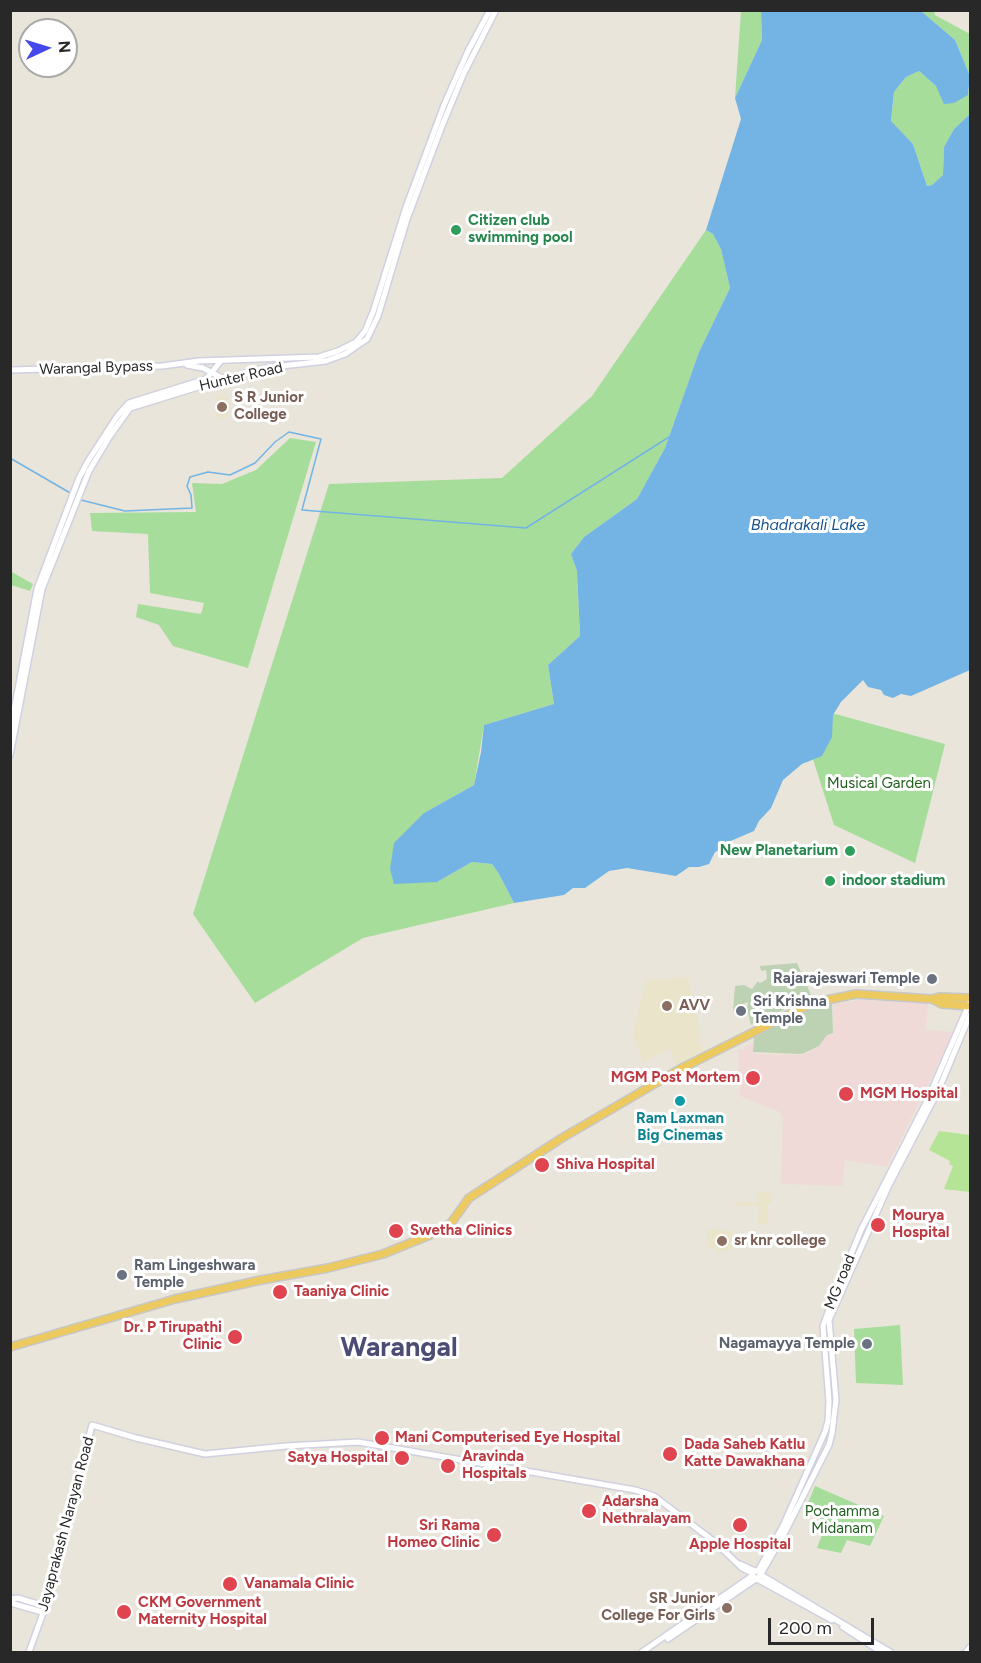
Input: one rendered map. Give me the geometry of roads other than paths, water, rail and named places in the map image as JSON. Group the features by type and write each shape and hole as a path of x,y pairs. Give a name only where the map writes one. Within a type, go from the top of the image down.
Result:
{"highway":[{"path":"10,1347 175,1299 328,1268 383,1254 430,1235 451,1223 469,1198 562,1138 680,1069 812,1003 856,994 932,999 942,1004 970,1003"}],"main road":[{"name":"Hunter Road","path":"82,479 130,408 248,372 326,361 345,354 367,339 378,316 408,219 442,126 490,10"},
{"name":"Hunter Road","path":"10,731 37,589 92,454 118,415 129,403 206,379 221,361 323,357 350,346 361,337 373,312 423,160 457,76 486,23 496,10"},
{"name":"Warangal Bypass","path":"10,370 162,366 221,361"},
{"path":"246,361 248,372"},
{"name":"Warangal Bypass","path":"182,364 203,368 224,379"},
{"name":"Hunter Road","path":"10,755 42,589 64,525"},
{"name":"MG road","path":"757,1575 783,1526 828,1421 829,1401 823,1326 826,1317 861,1230 927,1101 970,1003"},
{"name":"MG road","path":"757,1575 785,1532 829,1445 836,1400 829,1320 889,1185 938,1091 970,1015"},
{"name":"Jayaprakash Narayan Road","path":"29,1653 92,1425 205,1454 358,1442 635,1490 654,1496 740,1563 742,1568 757,1575"},
{"path":"642,1653 757,1575"},
{"path":"648,1653 757,1575"},
{"path":"757,1575 837,1623 881,1653"},
{"path":"757,1575 890,1653"},
{"path":"11,1599 14,1604 43,1609"},
{"path":"966,1653 970,1647"}],"water":[{"name":"Bhadrakali Lake","path":"761,11 921,11 955,40 970,76 968,95 954,103 944,104 936,86 919,71 906,77 894,92 891,121 913,144 927,186 932,185 943,175 944,147 954,129 970,114 970,670 911,696 901,694 893,698 884,695 881,690 868,687 863,680 841,702 833,715 832,737 822,756 802,764 783,780 771,808 759,821 754,831 726,843 715,852 709,864 689,867 676,876 627,868 609,871 585,888 573,888 564,895 514,903 492,864 472,862 437,882 394,884 390,869 394,843 424,813 474,785 484,725 554,704 548,665 580,636 577,571 571,554 584,537 637,499 665,448 699,352 730,288 721,249 713,234 706,230 741,119 735,98 762,40"}],"waterway":[{"path":"81,500 125,511 192,508 191,495 187,486 190,477 208,472 230,475 255,463 275,442 289,432 321,439 302,510 526,528 669,437"},
{"path":"10,458 72,494"}],"place":[{"name":"Citizen club swimming pool","path":"456,230"},
{"name":"S R Junior College","path":"222,407"},
{"name":"New Planetarium","path":"850,851"},
{"name":"indoor stadium","path":"830,881"},
{"name":"Rajarajeswari Temple","path":"932,979"},
{"name":"AVV","path":"667,1006"},
{"name":"Sri Krishna Temple","path":"741,1011"},
{"name":"MGM Post Mortem","path":"753,1078"},
{"name":"MGM Hospital","path":"846,1094"},
{"name":"Ram Laxman Big Cinemas","path":"680,1101"},
{"name":"Shiva Hospital","path":"542,1165"},
{"name":"Mourya Hospital","path":"878,1225"},
{"name":"Swetha Clinics","path":"396,1231"},
{"name":"sr knr college","path":"722,1241"},
{"name":"Ram Lingeshwara Temple","path":"122,1275"},
{"name":"Taaniya Clinic","path":"280,1292"},
{"name":"Dr. P Tirupathi Clinic","path":"235,1337"},
{"name":"Nagamayya Temple","path":"867,1344"},
{"name":"Mani Computerised Eye Hospital","path":"382,1438"},
{"name":"Dada Saheb Katlu Katte Dawakhana","path":"670,1454"},
{"name":"Satya Hospital","path":"402,1458"},
{"name":"Aravinda Hospitals","path":"448,1466"},
{"name":"Adarsha Nethralayam","path":"589,1511"},
{"name":"Apple Hospital","path":"740,1525"},
{"name":"Sri Rama Homeo Clinic","path":"494,1535"},
{"name":"Vanamala Clinic","path":"230,1584"},
{"name":"SR Junior College For Girls","path":"727,1608"},
{"name":"CKM Government Maternity Hospital","path":"124,1612"}],"district":[{"name":"Warangal","path":"399,1348"}],"park label":[{"name":"Musical Garden","path":"879,784"},
{"name":"Pochamma Midanam","path":"842,1520"}]}
